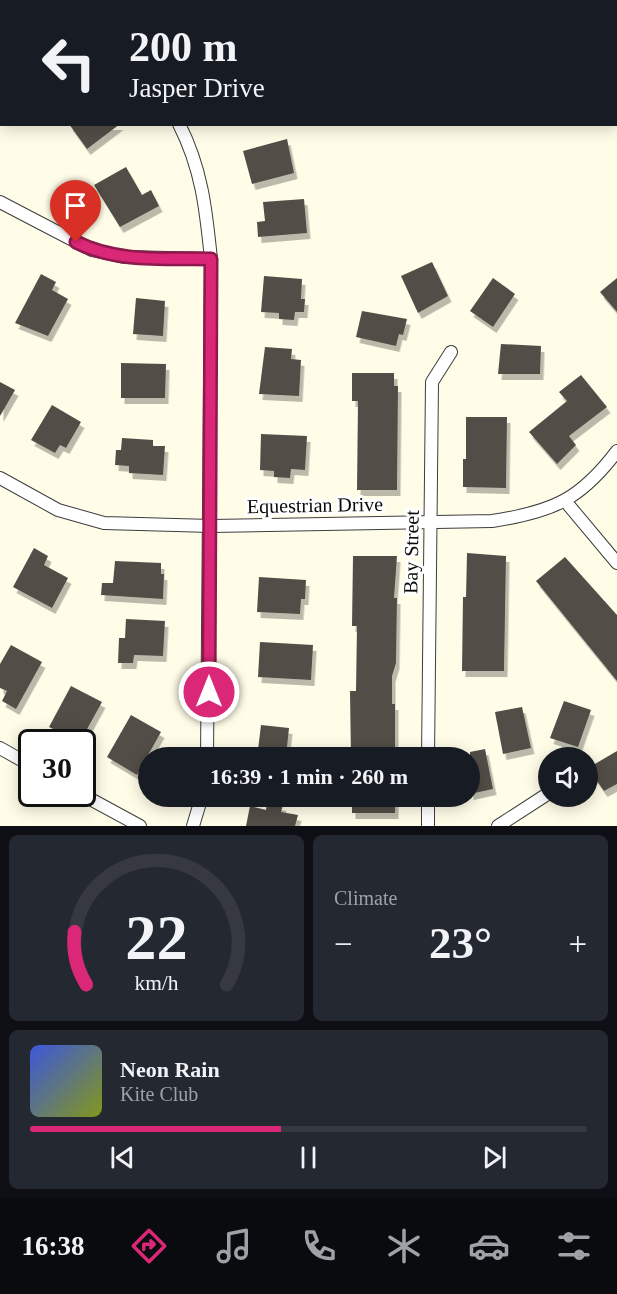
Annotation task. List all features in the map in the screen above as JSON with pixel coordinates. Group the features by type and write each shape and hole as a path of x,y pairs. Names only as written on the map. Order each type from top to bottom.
{"street":[{"path":"180,126 194,153 205,200 211,259 211,526 207,747"},
{"path":"0,202 92,250 124,257 211,259"},
{"name":"Bay Street","path":"428,747 432,382 451,352"},
{"name":"Equestrian Drive","path":"0,478 58,510 104,523 211,526 492,521 530,516 566,502 603,470 617,451"},
{"path":"566,502 617,563"},
{"path":"0,748 18,758"},
{"path":"498,826 538,800"},
{"path":"96,802 140,826"},
{"path":"193,826 199,807"},
{"path":"428,807 428,826"}],"building":[{"path":"70,126 117,126 87,149"},
{"path":"287,139 294,173 252,184 243,151"},
{"path":"126,167 142,195 151,190 159,206 120,227 94,185"},
{"path":"304,199 307,233 258,237 257,222 265,221 263,202"},
{"path":"432,262 448,296 418,313 401,276"},
{"path":"41,274 56,282 52,290 68,299 48,336 15,323"},
{"path":"264,276 302,279 301,299 305,299 304,312 295,312 294,320 279,319 279,313 261,312"},
{"path":"493,278 515,294 493,327 470,311"},
{"path":"617,278 617,312 600,292"},
{"path":"136,298 165,301 163,336 133,334"},
{"path":"362,311 407,319 403,335 399,334 396,346 356,337"},
{"path":"501,344 541,346 540,374 498,374"},
{"path":"265,347 292,349 291,359 301,360 299,396 259,394"},
{"path":"121,363 166,364 165,398 121,398"},
{"path":"352,373 394,373 394,386 398,386 397,490 357,490 358,401 352,401"},
{"path":"581,375 607,407 569,436 576,445 557,464 529,432 567,401 559,392"},
{"path":"0,382 15,390 0,416"},
{"path":"52,405 81,422 66,448 60,445 55,453 31,440"},
{"path":"466,417 507,417 506,488 463,487"},
{"path":"261,434 307,436 305,470 291,469 290,478 274,477 274,471 260,470"},
{"path":"122,438 153,440 153,446 165,446 163,475 129,473 129,466 115,465 116,450 121,450"},
{"path":"34,548 48,556 44,565 68,578 52,608 13,587"},
{"path":"467,553 506,556 504,671 462,671 463,597 466,597"},
{"path":"353,556 397,556 394,598 397,598 396,663 392,676 392,704 395,704 395,747 351,747 350,691 356,691 357,626 352,626"},
{"path":"565,557 617,615 617,681 536,581"},
{"path":"115,561 161,563 161,574 164,574 163,599 101,595 102,583 113,583"},
{"path":"259,577 306,580 305,599 301,599 300,614 257,612"},
{"path":"126,619 165,621 163,656 134,655 133,663 118,663 119,638 125,638"},
{"path":"260,642 313,645 311,680 258,677"},
{"path":"11,645 42,662 16,709 2,701 7,691 0,688 0,664"},
{"path":"71,686 102,702 87,729 49,727"},
{"path":"564,701 591,710 578,747 550,738"},
{"path":"522,707 531,748 503,754 495,712"},
{"path":"131,715 161,732 153,747 138,747 137,775 107,757"},
{"path":"261,725 289,728 287,747 258,747"},
{"path":"485,749 493,789 480,792 480,750"},
{"path":"617,751 617,784 604,791 598,782 598,762"},
{"path":"250,807 266,810 266,807 282,807 281,812 298,815 295,826 246,826"},
{"path":"352,807 395,807 395,813 352,813"}],"route":[{"path":"76,242 92,250 124,257 211,259 209,692"}]}
